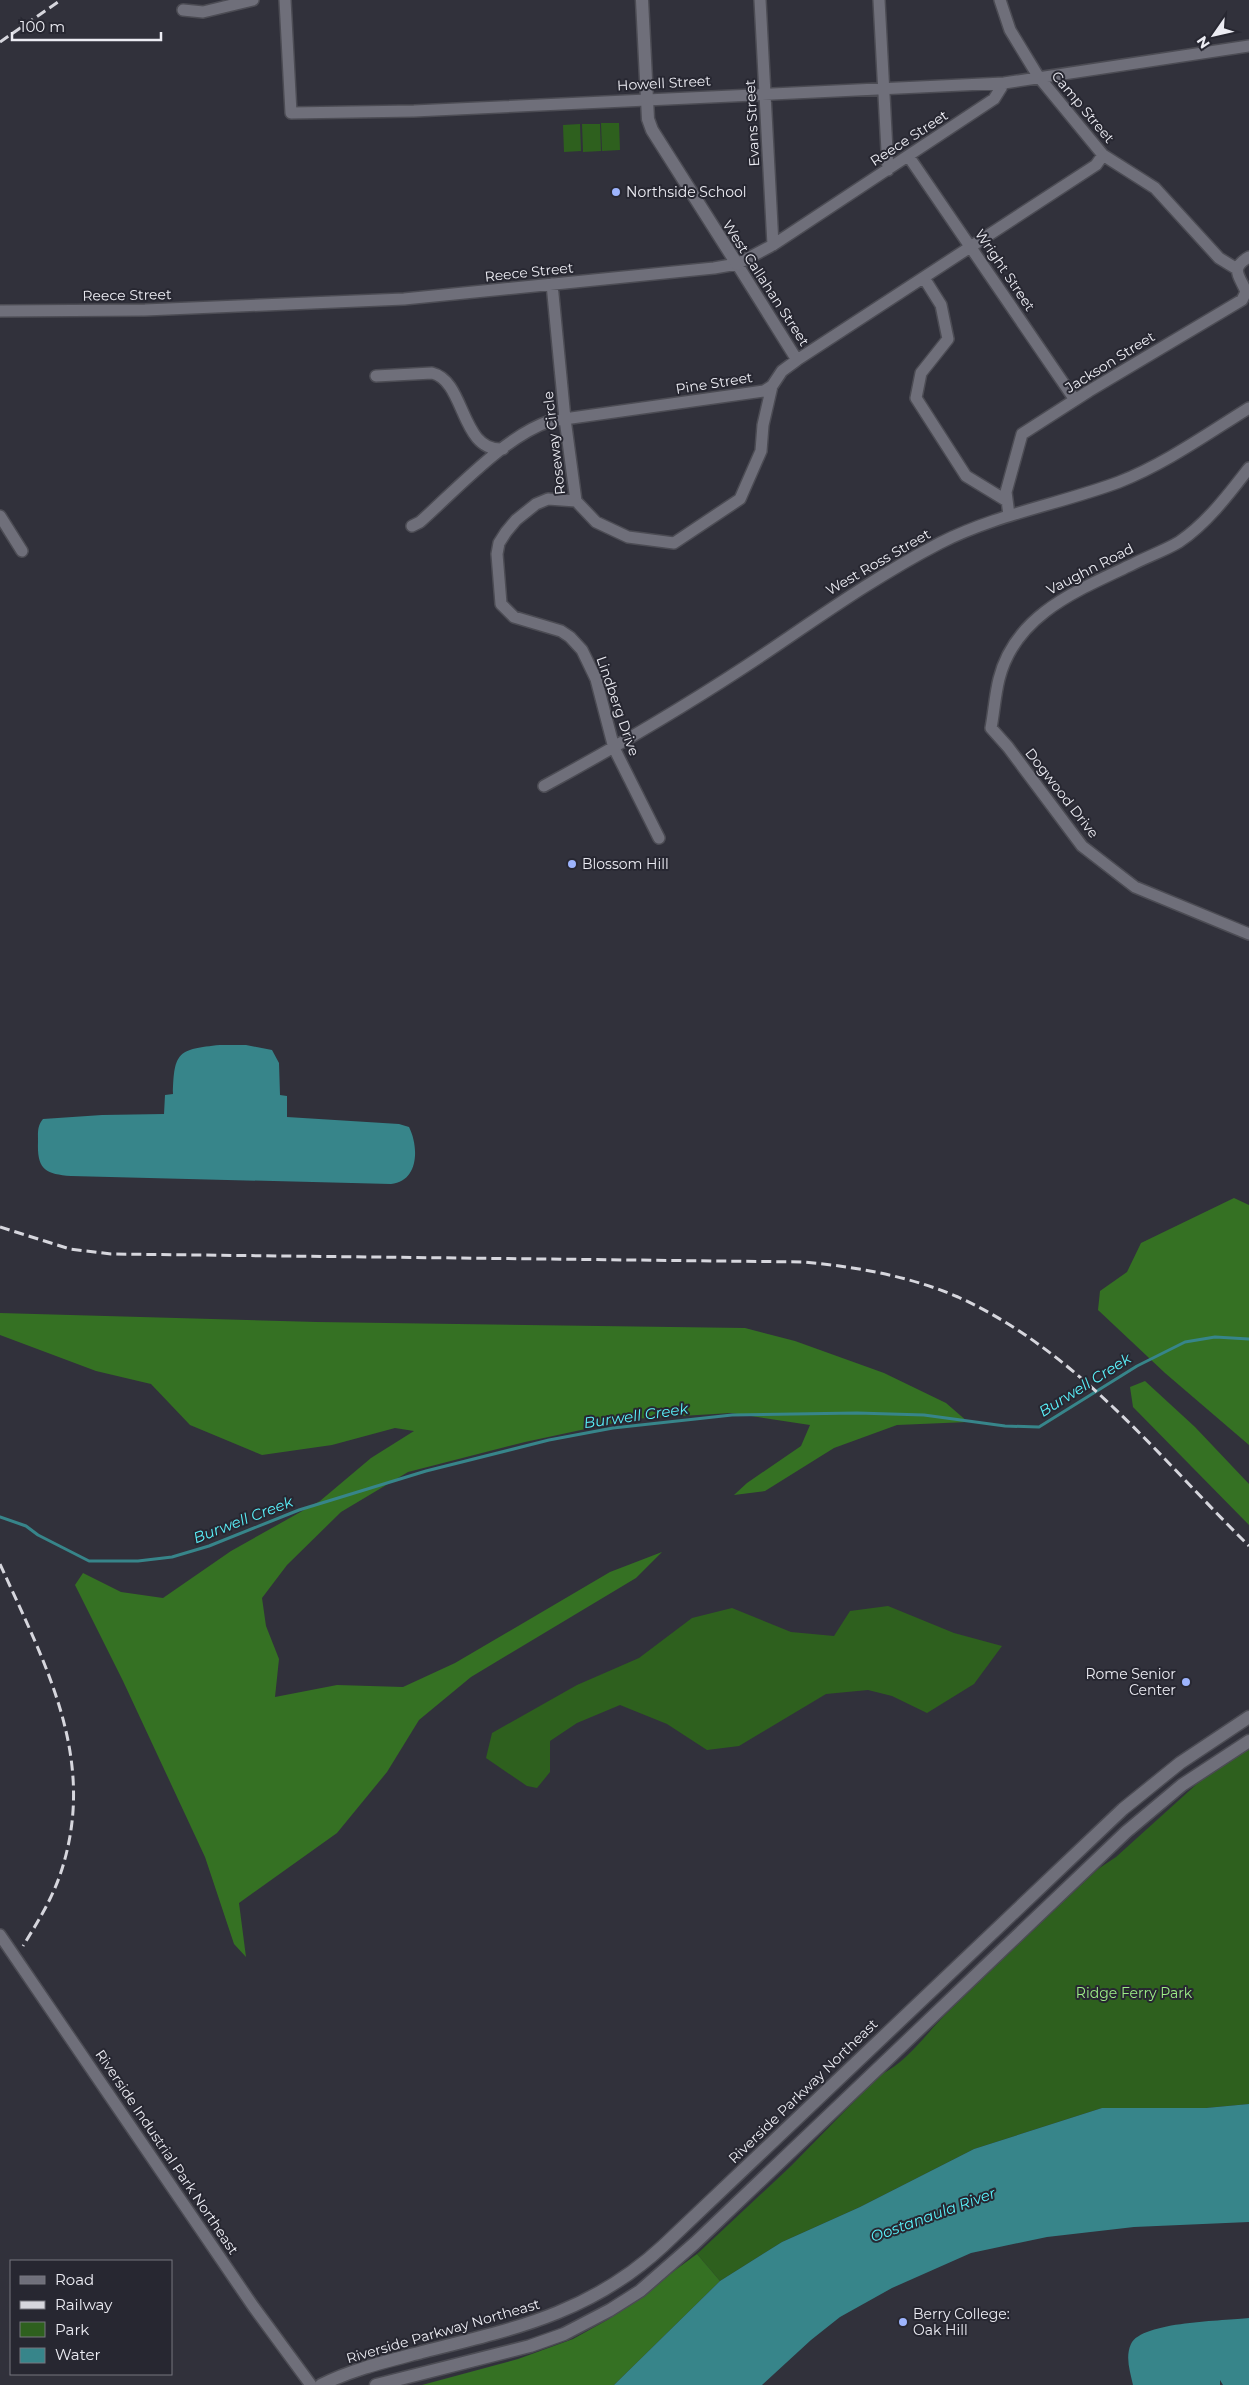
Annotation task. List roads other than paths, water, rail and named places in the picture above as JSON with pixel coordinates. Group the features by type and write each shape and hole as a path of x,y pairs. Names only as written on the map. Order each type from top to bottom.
{"main road":[{"name":"West Callahan Street","path":"642,0 648,119 656,140 737,264"},
{"name":"Riverside Parkway Northeast","path":"321,2385 369,2366 543,2320 592,2298 623,2279 663,2246 1123,1809 1180,1763 1249,1717"},
{"path":"376,2385 530,2346 582,2326 640,2290 695,2243 1126,1832 1182,1786 1249,1741"}],"street":[{"path":"183,10 203,12 253,0"},
{"name":"Howell Street","path":"285,0 291,113 414,110 1004,83 1038,76 1249,46"},
{"name":"Evans Street","path":"760,0 773,244"},
{"path":"879,0 888,170"},
{"name":"Camp Street","path":"1000,0 1010,30 1038,76 1103,155 1155,188 1220,258 1237,269"},
{"name":"Reece Street","path":"0,311 145,310 395,300 714,268 737,264 773,244 909,157 994,99 1004,83"},
{"name":"Pine Street","path":"412,526 420,522 503,449 535,426 566,419 754,393 772,386 782,371 797,360 1096,165 1103,155"},
{"name":"Wright Street","path":"909,157 1075,400"},
{"path":"1237,269 1241,262 1249,257"},
{"name":"West Callahan Street","path":"737,264 797,360"},
{"name":"Jackson Street","path":"1009,515 1006,492 1022,434 1242,300 1246,292 1238,279 1237,269"},
{"path":"924,278 941,305 948,339 921,373 916,398 966,476 1007,502"},
{"name":"Roseway Circle","path":"552,284 576,500 596,522 628,537 674,543 740,499 761,451 763,425 772,386"},
{"path":"376,376 417,373 441,375 448,380 463,418 476,435 489,447 503,449"},
{"name":"West Ross Street","path":"544,786 614,748 775,646 828,609 879,577 940,543 967,530 1009,515 1092,491 1137,474 1249,408"},
{"name":"Vaughn Road","path":"991,728 999,678 1018,636 1027,625 1045,610 1077,591 1179,542 1214,510 1249,468"},
{"name":"Lindberg Drive","path":"576,500 548,499 536,504 516,520 506,532 498,543 499,596 501,604 514,617 562,631 582,650 596,679 614,748 658,838"},
{"path":"0,516 22,551"},
{"name":"Dogwood Drive","path":"991,728 1082,846 1135,887 1249,934"},
{"name":"Riverside Industrial Park Northeast","path":"0,1935 253,2306 311,2385"}],"water":[{"path":"220,1045 246,1045 272,1050 279,1063 280,1095 287,1096 287,1117 399,1124 409,1127 415,1153 412,1170 400,1182 391,1184 71,1176 55,1174 44,1168 41,1164 38,1151 38,1133 43,1119 102,1115 164,1114 165,1095 173,1094 175,1069 181,1055 195,1048"},
{"name":"Oostanaula River","path":"1249,2104 1249,2222 1134,2227 1047,2237 971,2253 892,2288 840,2317 811,2340 762,2385 614,2385 720,2281 782,2242 860,2207 974,2149 1102,2108 1206,2108"},
{"path":"1249,2318 1249,2385 1223,2385 1220,2380 1220,2385 1133,2385 1128,2354 1131,2344 1138,2336 1167,2326"}],"waterway":[{"name":"Burwell Creek","path":"0,1517 26,1526 38,1535 89,1561 138,1561 172,1557 209,1546 299,1510 426,1471 549,1440 613,1428 732,1415 857,1413 924,1415 1005,1426 1039,1427 1137,1366 1185,1342 1215,1337 1249,1339"}],"railway":[{"path":"0,42 61,0"},
{"path":"0,1227 70,1249 111,1254 804,1262 863,1270 902,1278 958,1297 1001,1320 1041,1346 1114,1408 1249,1546"},
{"path":"0,1564 34,1640 62,1715 70,1753 74,1793 71,1833 60,1875 48,1903 23,1946"}],"place":[{"name":"Northside School","path":"616,192"},
{"name":"Blossom Hill","path":"572,864"},
{"name":"Rome Senior Center","path":"1186,1682"},
{"name":"Berry College: Oak Hill","path":"903,2322"}],"park label":[{"name":"Ridge Ferry Park","path":"1134,1993"}]}
